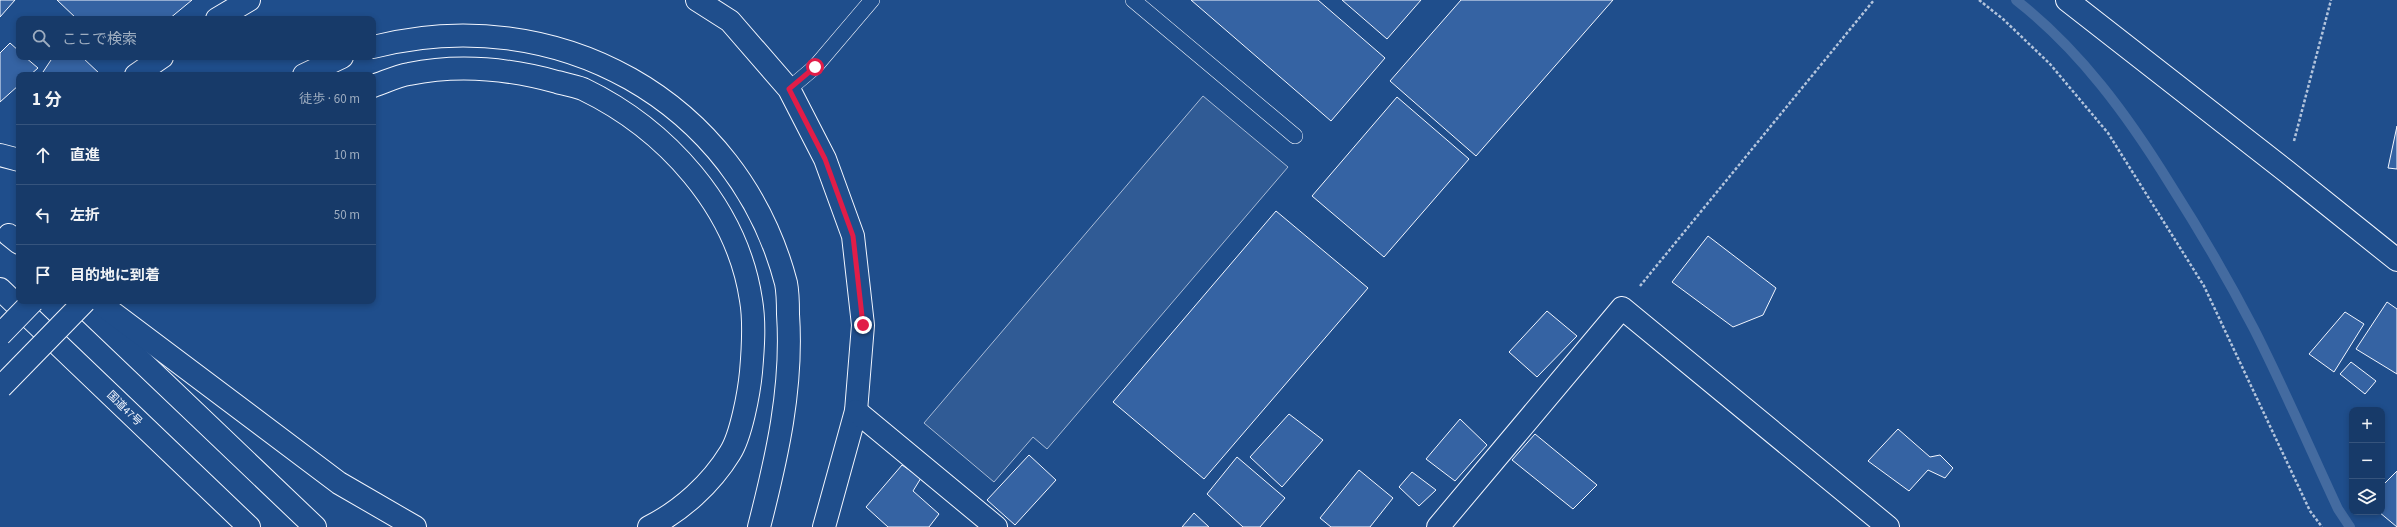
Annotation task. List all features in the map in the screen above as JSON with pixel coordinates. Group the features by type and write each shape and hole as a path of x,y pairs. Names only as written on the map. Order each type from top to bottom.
{"main road":[{"path":"222,16 249,0"},
{"path":"697,0 730,21 789,89 825,159 853,236 863,325 856,411 824,527"},
{"path":"2067,0 2286,171 2397,260"},
{"path":"376,46 393,41 438,33 493,33 549,42 604,60 651,86 698,125 734,170 767,230 786,284 790,358 779,445 759,527"},
{"path":"140,72 158,60"},
{"path":"310,72 336,60"},
{"path":"376,85 409,74 468,69 521,72 582,89 638,121 684,164 715,203 737,250 751,300 753,350 749,398 731,452 700,491 664,519 649,527"},
{"path":"0,155 16,159"},
{"name":"国道47号","path":"0,289 248,527"},
{"path":"0,335 30,304"},
{"path":"81,304 315,527"},
{"path":"1,388 82,304"},
{"path":"101,304 340,483 415,527"},
{"path":"1438,527 1622,308 1888,527"},
{"path":"856,411 996,527"}],"lane":[{"path":"789,89 815,67 872,0"},
{"path":"1133,0 1295,136"}],"path":[{"path":"1622,308 1874,0"},
{"path":"1979,0 2003,19 2050,64 2108,133 2204,286 2310,511 2322,527"},
{"path":"2286,171 2331,0"}],"shaded area":[{"path":"1203,96 1288,167 1047,449 1033,437 994,482 924,423"}],"building":[{"path":"0,0 15,0 0,17"},
{"path":"57,0 192,0 173,16 74,16"},
{"path":"1191,0 1318,0 1385,58 1331,121"},
{"path":"1342,0 1421,0 1387,39"},
{"path":"1461,0 1613,0 1476,156 1390,81"},
{"path":"10,43 16,48 16,60 29,60 38,68 33,72 16,72 16,88 0,102 0,53"},
{"path":"51,60 85,60 98,72 43,72"},
{"path":"1397,97 1469,159 1384,257 1312,196"},
{"path":"2397,126 2397,169 2388,168"},
{"path":"1276,211 1368,288 1204,479 1113,402"},
{"path":"1708,236 1776,288 1763,315 1733,327 1672,282"},
{"path":"2387,302 2397,309 2397,374 2356,349"},
{"path":"1547,311 1577,336 1537,377 1509,352"},
{"path":"2345,312 2364,324 2334,372 2309,354"},
{"path":"2351,362 2376,381 2365,394 2340,374"},
{"path":"1289,414 1323,440 1282,487 1250,457"},
{"path":"1460,419 1487,445 1455,481 1426,459"},
{"path":"1898,429 1930,457 1940,455 1953,468 1945,478 1928,470 1909,491 1868,461"},
{"path":"1535,434 1597,485 1573,509 1512,460"},
{"path":"1029,455 1056,480 1015,525 987,500"},
{"path":"1237,457 1285,498 1260,527 1243,527 1207,494"},
{"path":"902,465 921,478 913,491 939,514 929,527 888,527 866,507"},
{"path":"1359,470 1393,498 1370,527 1331,527 1320,518"},
{"path":"2397,471 2397,527 2383,515 2385,515 2385,483"},
{"path":"1412,472 1436,490 1419,506 1399,487"},
{"path":"1194,513 1209,527 1182,527"}],"waterway":[{"path":"2016,0 2039,19 2082,62 2120,109 2154,159 2203,237 2244,310 2276,374 2338,509 2350,527"}],"route":[{"path":"815,67 789,89 825,159 853,236 863,325"}]}
